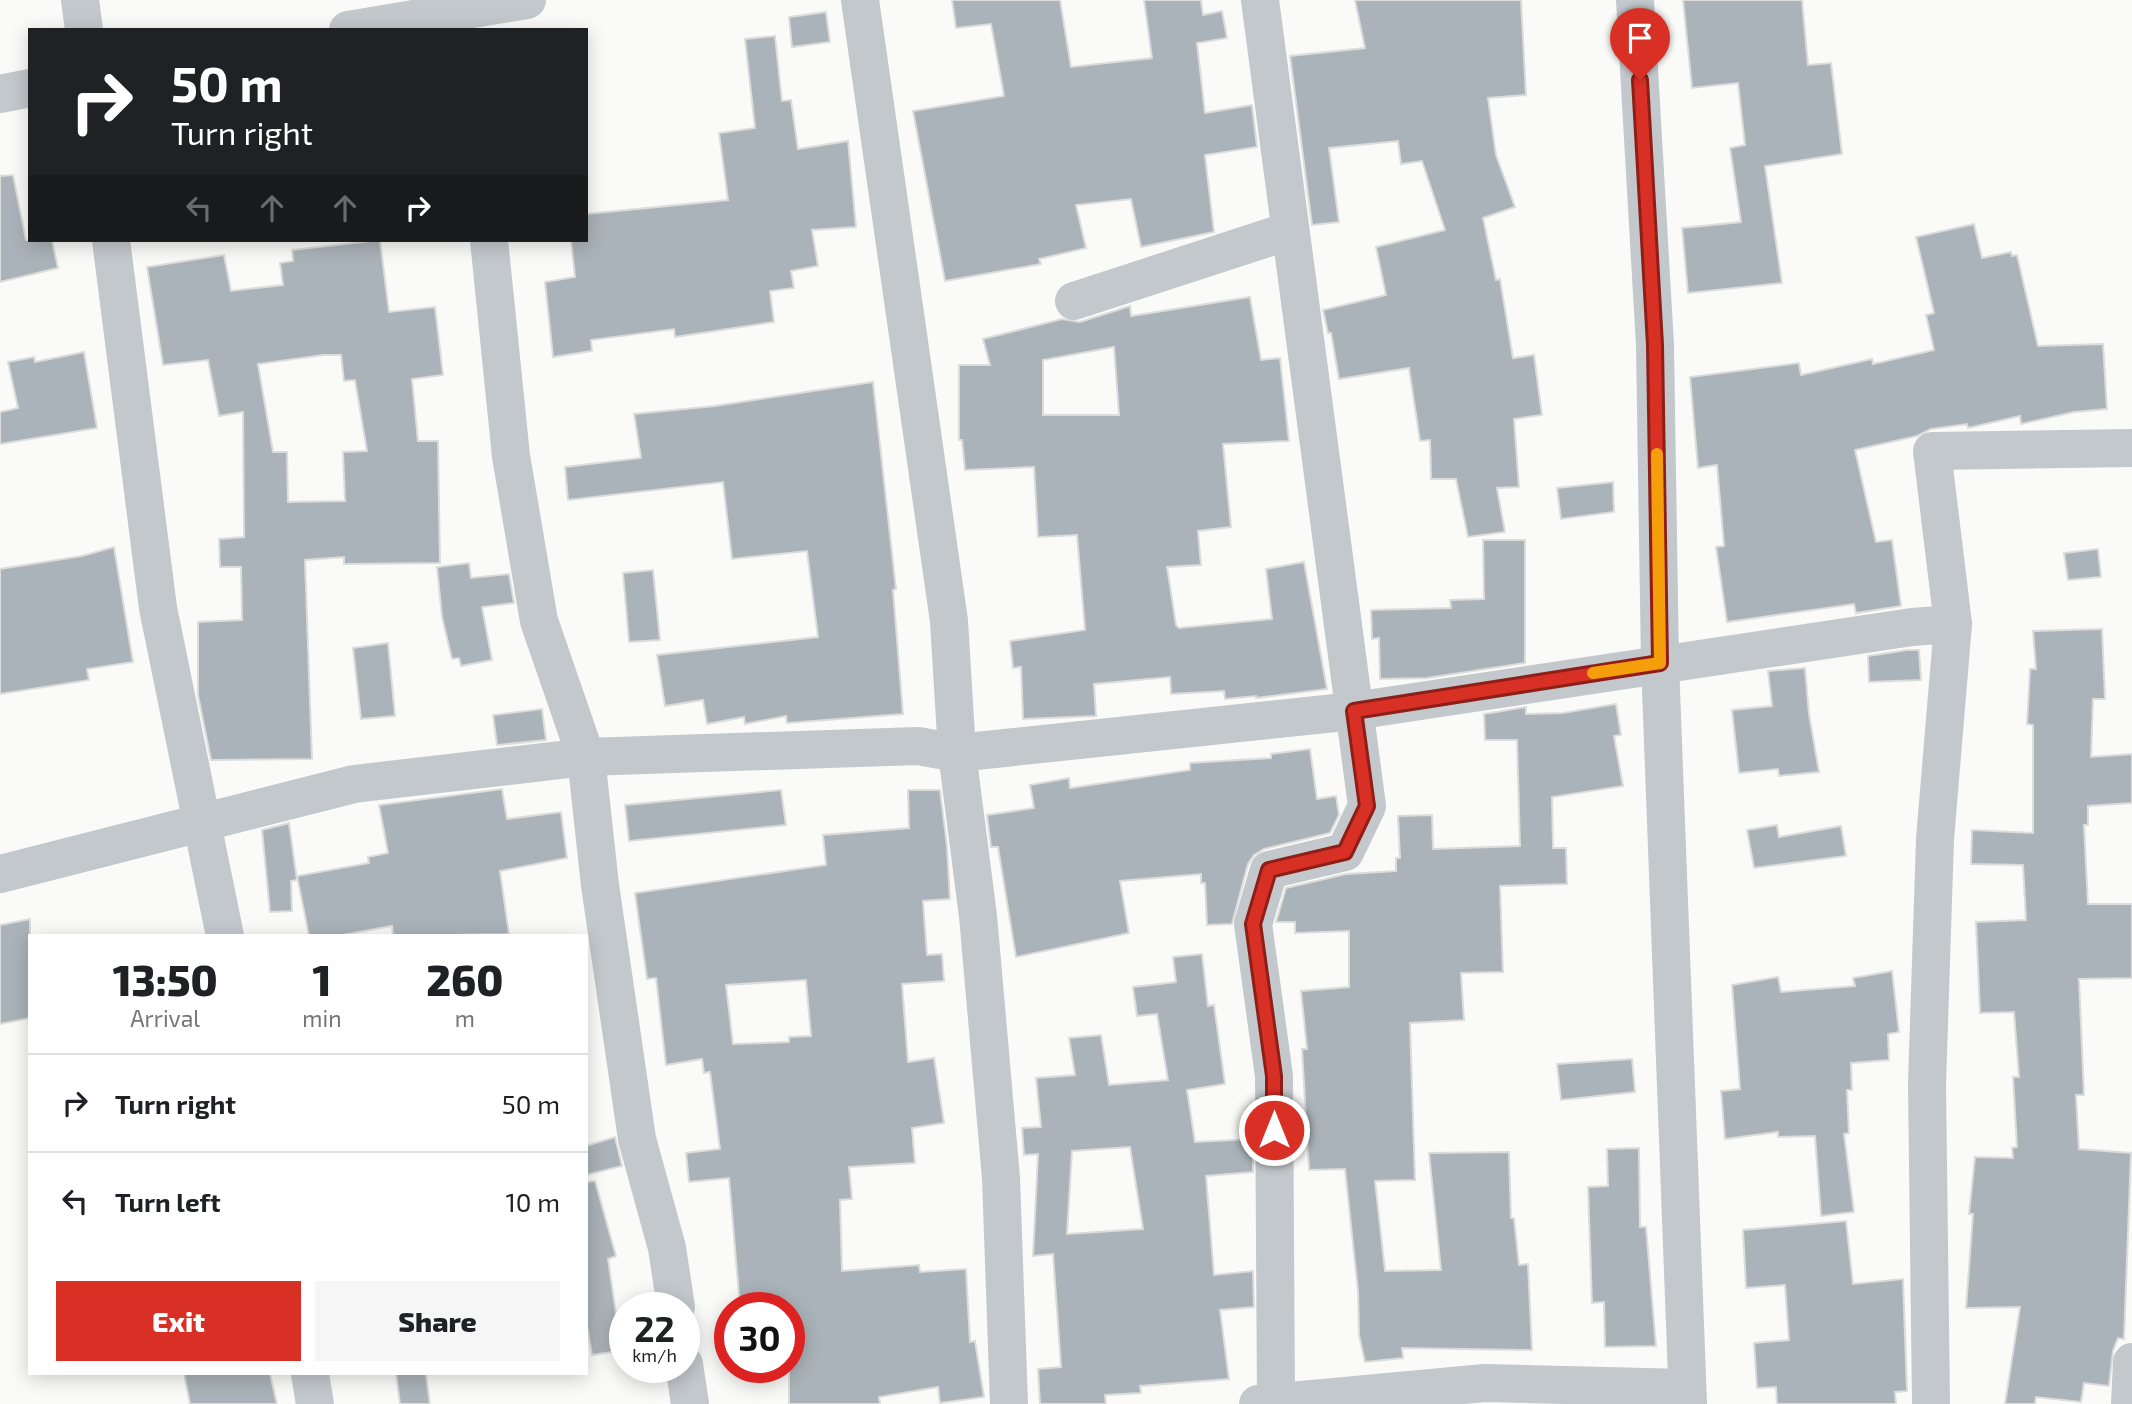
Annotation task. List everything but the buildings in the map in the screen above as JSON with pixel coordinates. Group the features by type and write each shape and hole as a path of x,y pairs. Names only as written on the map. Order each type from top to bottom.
{"street":[{"path":"80,0 84,28"},
{"path":"362,28 466,13 527,0"},
{"path":"860,0 949,621 957,754 978,916 1001,1178 1009,1404"},
{"path":"1260,0 1367,806 1345,852 1269,870 1253,924 1274,1076 1267,1403 1485,1383 1687,1396 1660,663 1655,345 1635,0"},
{"path":"0,93 28,88"},
{"path":"1073,300 1289,231"},
{"path":"111,242 158,608 225,934"},
{"path":"489,242 511,456 539,621 586,757 600,885 637,1139 667,1248 674,1292"},
{"path":"1931,1404 1927,1083 1935,839 1953,624 1932,451 2132,448"},
{"path":"0,874 354,784 586,757 918,746 957,754 1354,711 1660,663 1912,627 1953,624"},
{"path":"2130,1404 2132,1362"},
{"path":"310,1375 315,1404"},
{"path":"687,1383 690,1404"}],"slow traffic":[{"path":"1593,673 1660,663 1657,454"}],"route":[{"path":"1274,1130 1274,1076 1253,924 1259,895 1269,870 1345,852 1367,806 1354,711 1660,663 1655,345 1640,80"}]}
